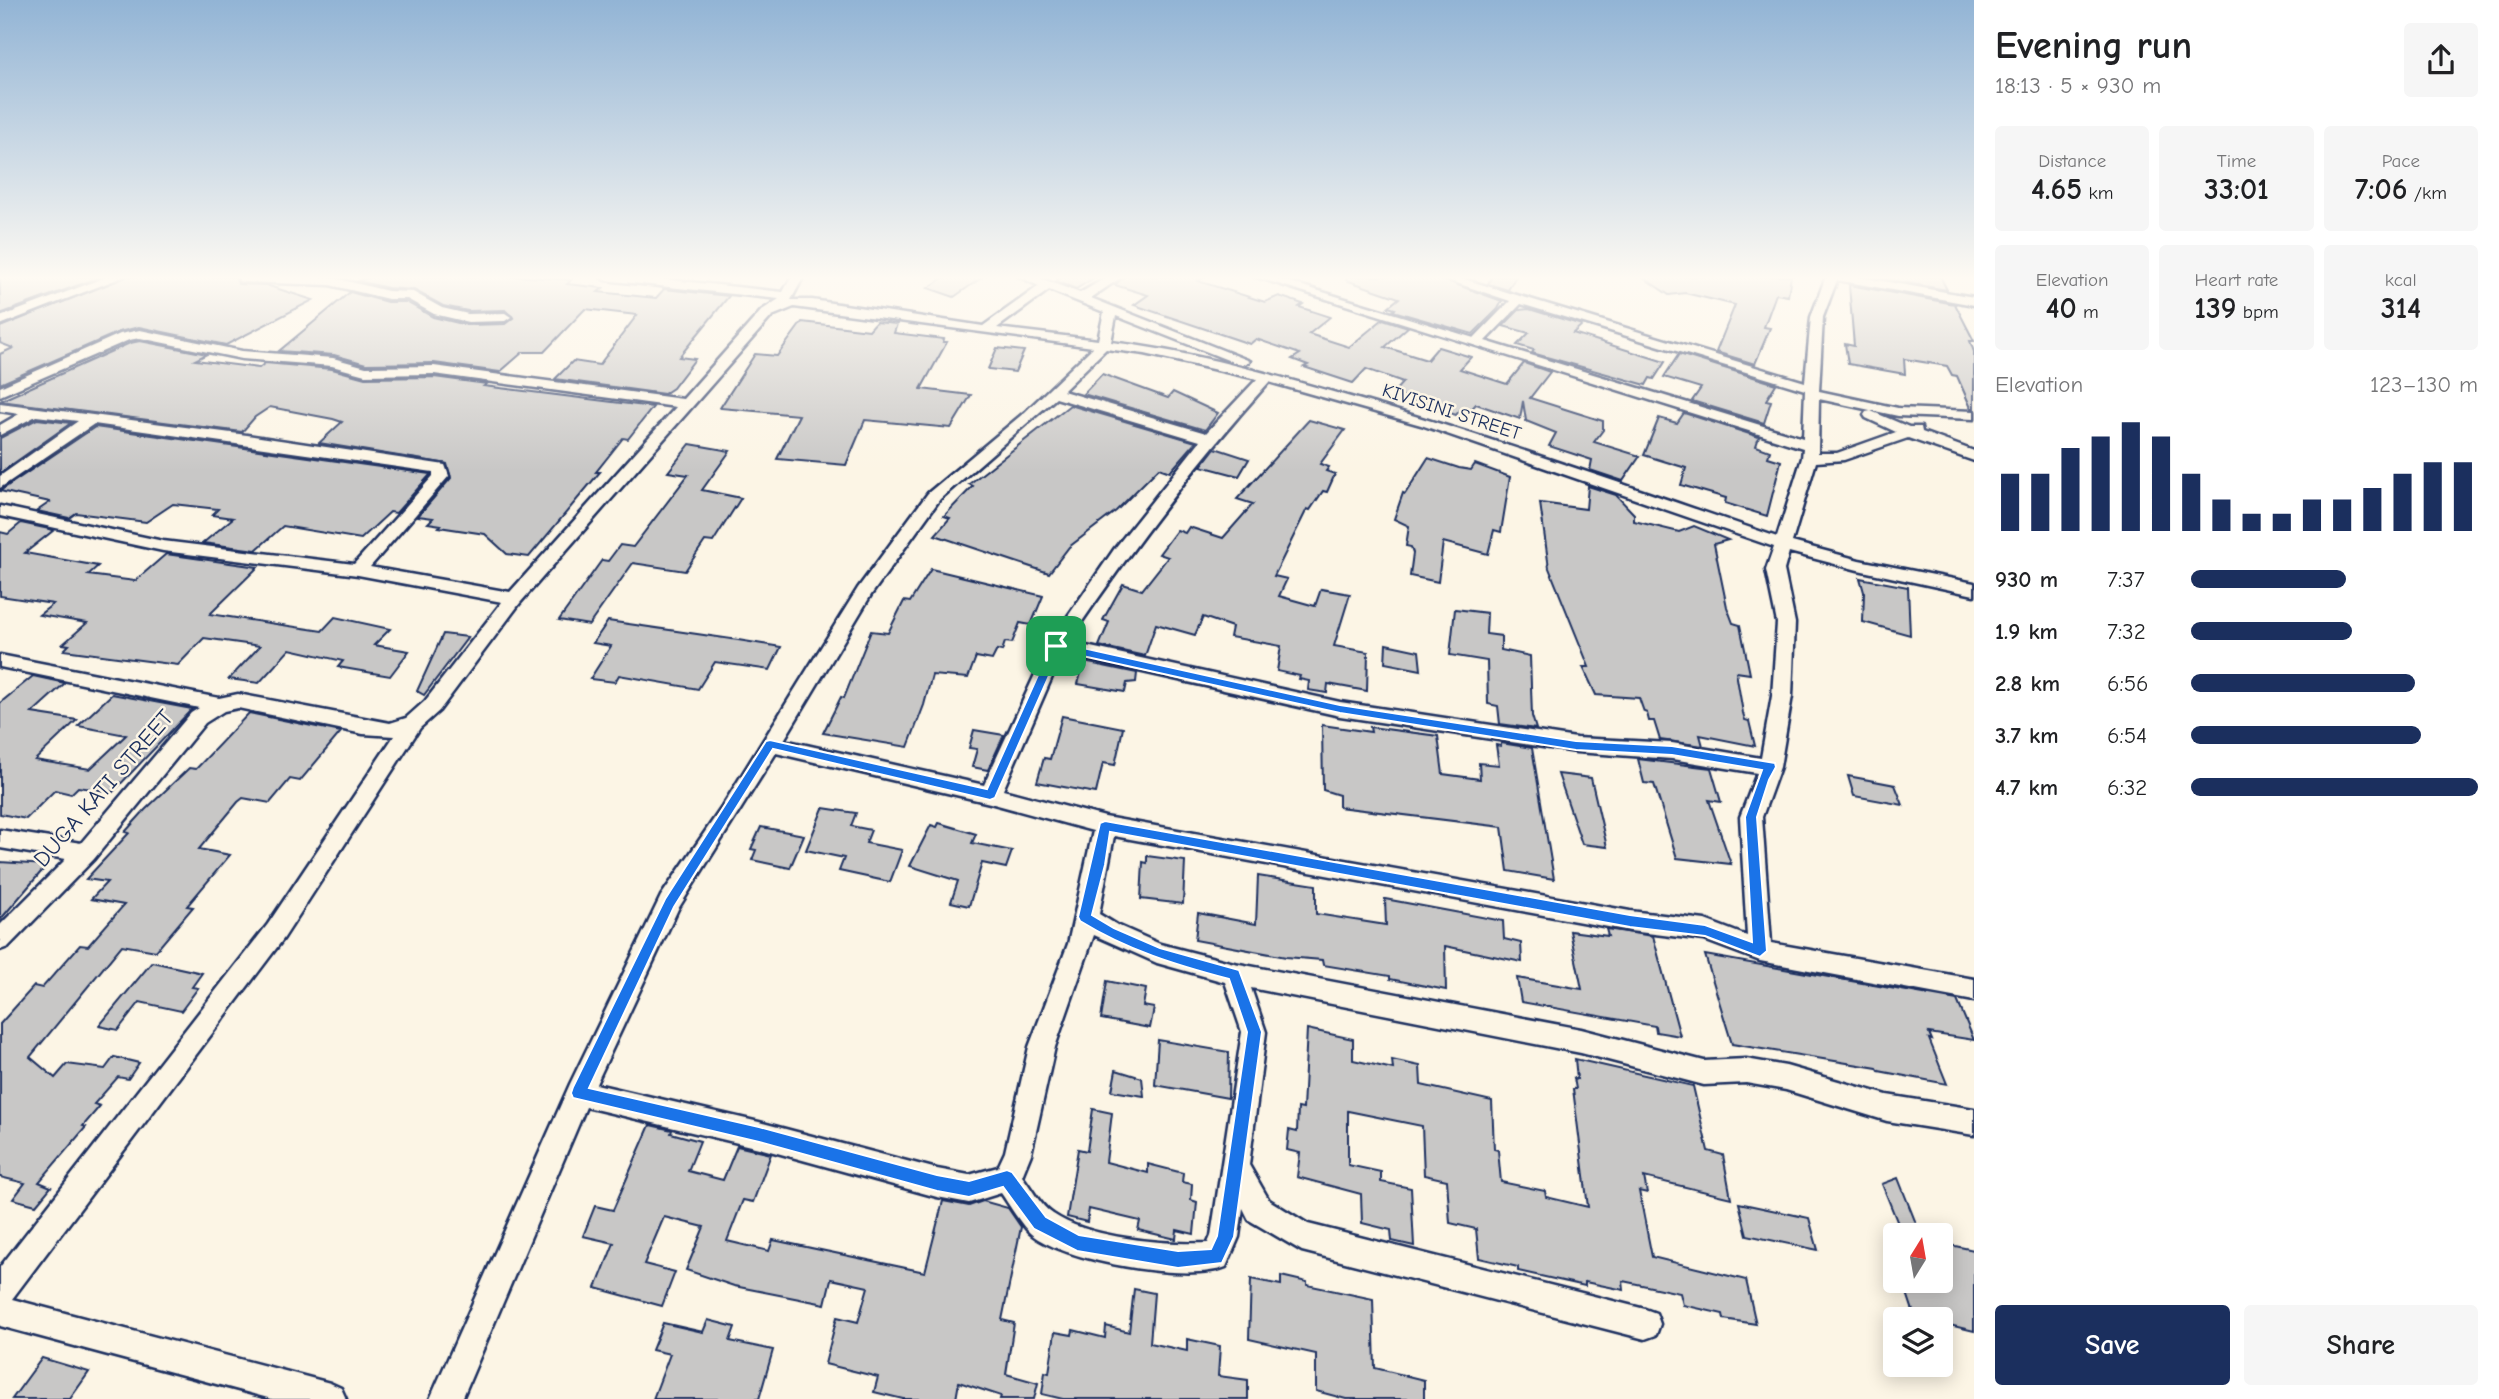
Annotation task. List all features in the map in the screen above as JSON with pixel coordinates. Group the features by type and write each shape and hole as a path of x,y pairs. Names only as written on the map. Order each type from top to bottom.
{"street":[{"path":"0,393 115,341"},
{"path":"175,341 242,355 333,362 365,371 434,370 686,404"},
{"path":"0,1291 276,931 412,723 432,706 514,599 742,341"},
{"name":"KIVISINI STREET","path":"1081,341 1145,350 1266,377 1356,401 1510,450 1781,544 1912,578 1974,589"},
{"path":"1190,341 1356,401"},
{"path":"1470,341 1811,452 1839,457 1909,433 1936,416"},
{"path":"1654,341 1843,401 1898,412 1936,416 1974,415"},
{"path":"1760,951 1751,817 1770,767 1782,696 1786,623 1775,570 1811,452 1815,341"},
{"path":"446,1399 579,1093 669,903 864,592 934,496 1104,344"},
{"path":"990,795 1056,646 1121,552 1209,439 1266,377"},
{"path":"1053,392 1209,439"},
{"path":"1843,401 1909,433 1974,456"},
{"path":"0,407 247,439 440,468 441,476 430,491 358,570"},
{"path":"0,431 32,412"},
{"path":"0,484 90,420"},
{"path":"0,511 163,546 358,570 514,599"},
{"path":"1056,646 1340,709 1576,745 1672,751 1770,767"},
{"path":"0,661 219,705 238,701 390,730 412,723"},
{"name":"DUGA KATI STREET","path":"0,940 86,853 198,719 219,705"},
{"path":"770,744 990,795 1105,826 1630,921 1705,930 1760,951 1974,990"},
{"path":"579,1093 759,1135 937,1183 969,1189 1007,1178 1018,1154 1042,1047 1080,944 1099,865 1105,826"},
{"path":"0,839 86,853"},
{"path":"1085,917 1109,932 1157,953 1234,974 1581,1041 1704,1073 1746,1071 1786,1078 1887,1108 1974,1122"},
{"path":"1007,1178 1040,1223 1077,1243 1178,1259 1216,1257 1225,1237 1254,1032 1234,974"},
{"path":"1234,1165 1259,1210 1301,1237 1645,1324"},
{"path":"0,1311 330,1399"}],"building":[{"path":"98,341 0,384 0,354 13,348 0,343"},
{"path":"141,341 207,354 195,360 259,368 265,363 332,369 365,378 434,377 487,384 484,386 653,407 628,439 623,438 596,472 600,472 529,557 507,554 485,534 439,527 441,525 428,523 433,518 418,516 451,478 447,464 319,443 342,422 333,419 270,407 255,417 242,432 0,401 130,343"},
{"path":"208,341 233,341 226,345"},
{"path":"291,341 554,341 544,352 523,352 500,372 434,363 366,364 334,355 279,351"},
{"path":"617,341 692,341 679,357 695,359 673,388 664,394 555,379 573,361 599,365"},
{"path":"788,341 947,342 921,389 971,395 951,428 865,420 846,465 777,459 799,415 720,408 755,354 777,356"},
{"path":"1263,341 1331,341 1349,347 1356,341 1392,341 1385,347 1427,360 1438,347 1471,357 1460,369 1507,384 1524,363 1550,372 1530,398 1603,421 1603,430 1594,442 1640,456 1623,481 1590,470 1592,460 1549,446 1556,433 1526,421 1523,401 1520,419 1476,404 1467,414 1459,411 1456,415 1393,393 1403,382 1366,369 1353,383 1304,367 1308,365 1292,359 1300,354"},
{"path":"1521,341 1599,341 1665,362 1654,379 1650,378 1646,385 1532,353 1534,350 1517,345"},
{"path":"1720,341 1764,341 1755,364 1716,352"},
{"path":"1854,341 1970,341 1974,352 1974,408 1971,408 1957,376 1952,375 1947,366 1904,359 1905,374 1848,364 1845,344 1854,346"},
{"path":"997,348 1024,351 1015,372 988,369"},
{"path":"1679,354 1776,384 1766,400 1771,401 1764,423 1692,401 1701,388 1664,377"},
{"path":"1102,374 1168,398 1173,392 1218,413 1205,430 1083,394"},
{"path":"1070,405 1196,442 1170,472 1159,468 1116,511 1069,547 1049,573 935,535 950,518 944,516 973,486 969,484"},
{"path":"1684,413 1759,437 1756,446 1770,451 1768,457 1781,461 1767,516 1725,503 1726,498 1681,485 1686,468 1644,455 1659,418 1677,423"},
{"path":"37,419 71,423 0,473 0,438"},
{"path":"1309,420 1345,430 1320,464 1329,467 1326,471 1335,474 1327,492 1323,491 1310,510 1307,509 1274,576 1287,579 1279,596 1315,606 1321,589 1350,594 1334,646 1368,652 1367,691 1328,684 1327,693 1308,690 1309,681 1277,671 1281,646 1230,637 1232,627 1203,617 1195,635 1156,624 1145,656 1099,646 1109,622 1103,620 1123,584 1142,590 1168,557 1159,554 1177,530 1185,533 1189,527 1223,538 1253,504 1237,499"},
{"path":"95,427 430,475 396,513 390,512 361,539 283,526 256,550 203,543 233,518 212,515 218,509 173,504 146,522 76,513 69,518 37,511 50,502 0,491"},
{"path":"690,444 730,451 702,490 741,498 713,542 705,541 685,571 633,563 589,625 559,620 602,560 608,561 620,545 633,547 688,475 668,472"},
{"path":"1215,448 1249,459 1239,476 1201,466"},
{"path":"1428,458 1471,470 1475,464 1510,477 1501,532 1494,530 1488,554 1443,542 1438,582 1410,576 1413,553 1411,547 1406,546 1409,526 1394,519 1403,493 1405,494"},
{"path":"1588,486 1616,495 1634,514 1634,521 1679,532 1694,526 1728,540 1714,544 1727,607 1733,623 1740,625 1750,674 1736,672 1743,713 1745,720 1749,721 1755,746 1700,735 1703,746 1660,740 1654,721 1649,721 1639,698 1596,695 1583,667 1589,667 1549,568 1540,503 1586,509"},
{"path":"21,523 54,530 25,553 98,566 88,575 135,581 166,554 258,567 210,614 322,631 335,617 390,629 374,645 409,651 390,676 338,667 343,661 290,649 259,683 229,679 260,646 204,638 178,665 64,650 69,645 63,644 87,623 39,615 53,604 0,596 0,532 8,534"},
{"path":"931,569 1043,596 1031,625 1020,623 1012,643 1005,642 1002,651 997,650 992,660 976,657 968,678 932,675 908,747 823,733 841,697 844,698 871,631 888,633 904,601 910,602"},
{"path":"1860,578 1908,587 1910,635 1863,622 1864,592"},
{"path":"1455,609 1487,613 1486,634 1501,636 1501,650 1530,656 1532,716 1536,729 1500,724 1498,706 1488,704 1487,661 1450,655"},
{"path":"608,621 781,647 770,670 715,662 698,689 619,675 615,682 590,679 611,646 593,643"},
{"path":"443,634 468,637 424,695 417,691"},
{"path":"1386,644 1419,651 1421,670 1385,663"},
{"path":"1084,662 1137,673 1136,682 1127,683 1125,692 1078,684"},
{"path":"33,676 65,683 32,713 77,720 35,760 90,769 126,735 78,726 112,694 192,709 113,792 78,787 71,794 55,790 26,819 0,814 0,703"},
{"path":"249,713 341,732 300,781 290,779 270,803 243,798 238,802 199,849 230,855 187,906 193,907 156,951 122,945 30,1057 55,1078 67,1064 105,1069 114,1057 139,1063 128,1079 118,1077 94,1104 100,1106 83,1126 86,1127 39,1182 51,1187 36,1205 13,1199 25,1183 0,1177 0,1024 34,986 42,988 80,945 88,946 124,905 91,899 107,882 86,879 129,833 125,832 145,810 189,768 196,769"},
{"path":"1062,716 1123,728 1115,765 1103,763 1096,793 1037,782 1044,758 1050,759"},
{"path":"1322,725 1371,732 1370,727 1438,736 1443,774 1480,779 1479,763 1499,765 1496,745 1501,746 1501,743 1532,748 1554,879 1508,871 1502,827 1339,807 1339,795 1323,790"},
{"path":"974,730 1004,735 988,770 972,767 977,749 969,748"},
{"path":"1638,759 1711,768 1721,802 1709,800 1731,864 1677,858 1654,784 1644,783"},
{"path":"1558,774 1591,778 1607,847 1582,844"},
{"path":"1848,776 1895,785 1903,805 1854,796"},
{"path":"823,808 856,813 851,826 871,830 866,843 902,850 890,882 839,871 844,858 806,850"},
{"path":"939,823 976,834 972,843 1012,851 1006,868 982,863 969,906 951,902 958,881 910,866 931,825 937,827"},
{"path":"761,827 804,835 790,868 752,860 756,850 751,849"},
{"path":"1147,856 1185,861 1183,904 1141,899 1143,862 1147,863"},
{"path":"0,862 47,865 0,920"},
{"path":"1258,876 1316,885 1316,914 1386,925 1385,899 1503,921 1504,939 1521,943 1522,962 1445,946 1446,990 1390,979 1390,976 1323,965 1322,960 1286,957 1195,940 1198,913 1256,924"},
{"path":"1606,929 1653,936 1680,1036 1656,1032 1655,1026 1521,1002 1517,978 1582,989 1570,931 1608,936"},
{"path":"1705,955 1957,1000 1974,1040 1929,1033 1947,1084 1879,1071 1877,1068 1732,1044"},
{"path":"152,962 202,973 192,987 198,988 181,1011 140,1002 118,1030 99,1026"},
{"path":"1107,981 1146,989 1143,1006 1154,1008 1150,1028 1101,1019"},
{"path":"1307,1029 1353,1039 1353,1060 1393,1069 1392,1060 1420,1066 1421,1085 1492,1101 1494,1149 1498,1150 1501,1182 1545,1191 1546,1197 1588,1207 1573,1089 1576,1089 1574,1078 1577,1079 1575,1059 1693,1086 1708,1151 1723,1155 1731,1198 1644,1177 1647,1193 1639,1191 1652,1257 1746,1280 1756,1324 1724,1319 1723,1314 1683,1305 1680,1293 1623,1281 1624,1290 1585,1282 1585,1286 1518,1271 1518,1267 1479,1258 1476,1229 1450,1223 1447,1180 1424,1175 1422,1126 1348,1111 1348,1165 1381,1172 1381,1182 1411,1188 1414,1246 1392,1241 1391,1230 1362,1223 1361,1194 1297,1177 1300,1153 1287,1150 1289,1130 1297,1132 1298,1108 1303,1109"},
{"path":"1158,1040 1229,1052 1228,1098 1155,1085"},
{"path":"1116,1070 1142,1078 1144,1096 1112,1091"},
{"path":"1093,1109 1112,1113 1106,1162 1148,1173 1148,1164 1183,1173 1182,1182 1192,1184 1191,1200 1197,1202 1194,1234 1177,1230 1176,1239 1138,1230 1140,1221 1089,1209 1087,1222 1067,1217 1078,1149 1087,1151"},
{"path":"650,1125 700,1141 688,1171 723,1180 737,1146 771,1154 753,1202 743,1200 727,1241 769,1251 773,1240 925,1272 943,1201 969,1206 983,1201 1008,1208 1021,1227 1002,1320 1014,1323 1006,1374 1038,1383 1034,1399 1000,1399 1001,1396 959,1382 956,1399 903,1399 874,1392 878,1377 825,1364 837,1317 858,1322 868,1287 831,1279 825,1304 734,1286 686,1270 704,1227 664,1217 644,1264 675,1272 662,1306 596,1288 614,1243 583,1236 595,1206 613,1210"},
{"path":"1898,1178 1916,1223 1898,1223 1882,1184"},
{"path":"1739,1203 1809,1218 1818,1250 1747,1235"},
{"path":"1953,1246 1974,1250 1974,1331 1953,1326 1953,1307 1912,1307 1907,1293 1953,1293"},
{"path":"1281,1276 1307,1282 1307,1285 1373,1299 1375,1368 1424,1380 1424,1399 1346,1399 1316,1391 1316,1354 1249,1339 1251,1279 1281,1285"},
{"path":"1134,1289 1154,1293 1150,1343 1187,1351 1187,1339 1220,1346 1218,1376 1248,1380 1248,1399 1063,1399 1042,1394 1045,1372 1049,1373 1055,1332 1072,1335 1073,1330 1105,1338 1106,1326 1129,1332"},
{"path":"708,1320 735,1327 730,1341 773,1350 759,1399 653,1399 670,1354 652,1350 663,1323 703,1332"},
{"path":"42,1358 89,1372 70,1399 12,1399"}],"route":[{"path":"1056,646 1340,709 1576,745 1672,751 1770,767 1751,817 1760,951 1705,930 1630,921 1105,826 1099,865 1085,917 1109,932 1157,953 1234,974 1254,1032 1225,1237 1216,1257 1178,1259 1077,1243 1040,1223 1007,1178 969,1189 937,1183 759,1135 579,1093 669,903 727,816 770,744 990,795 1056,646"}]}
